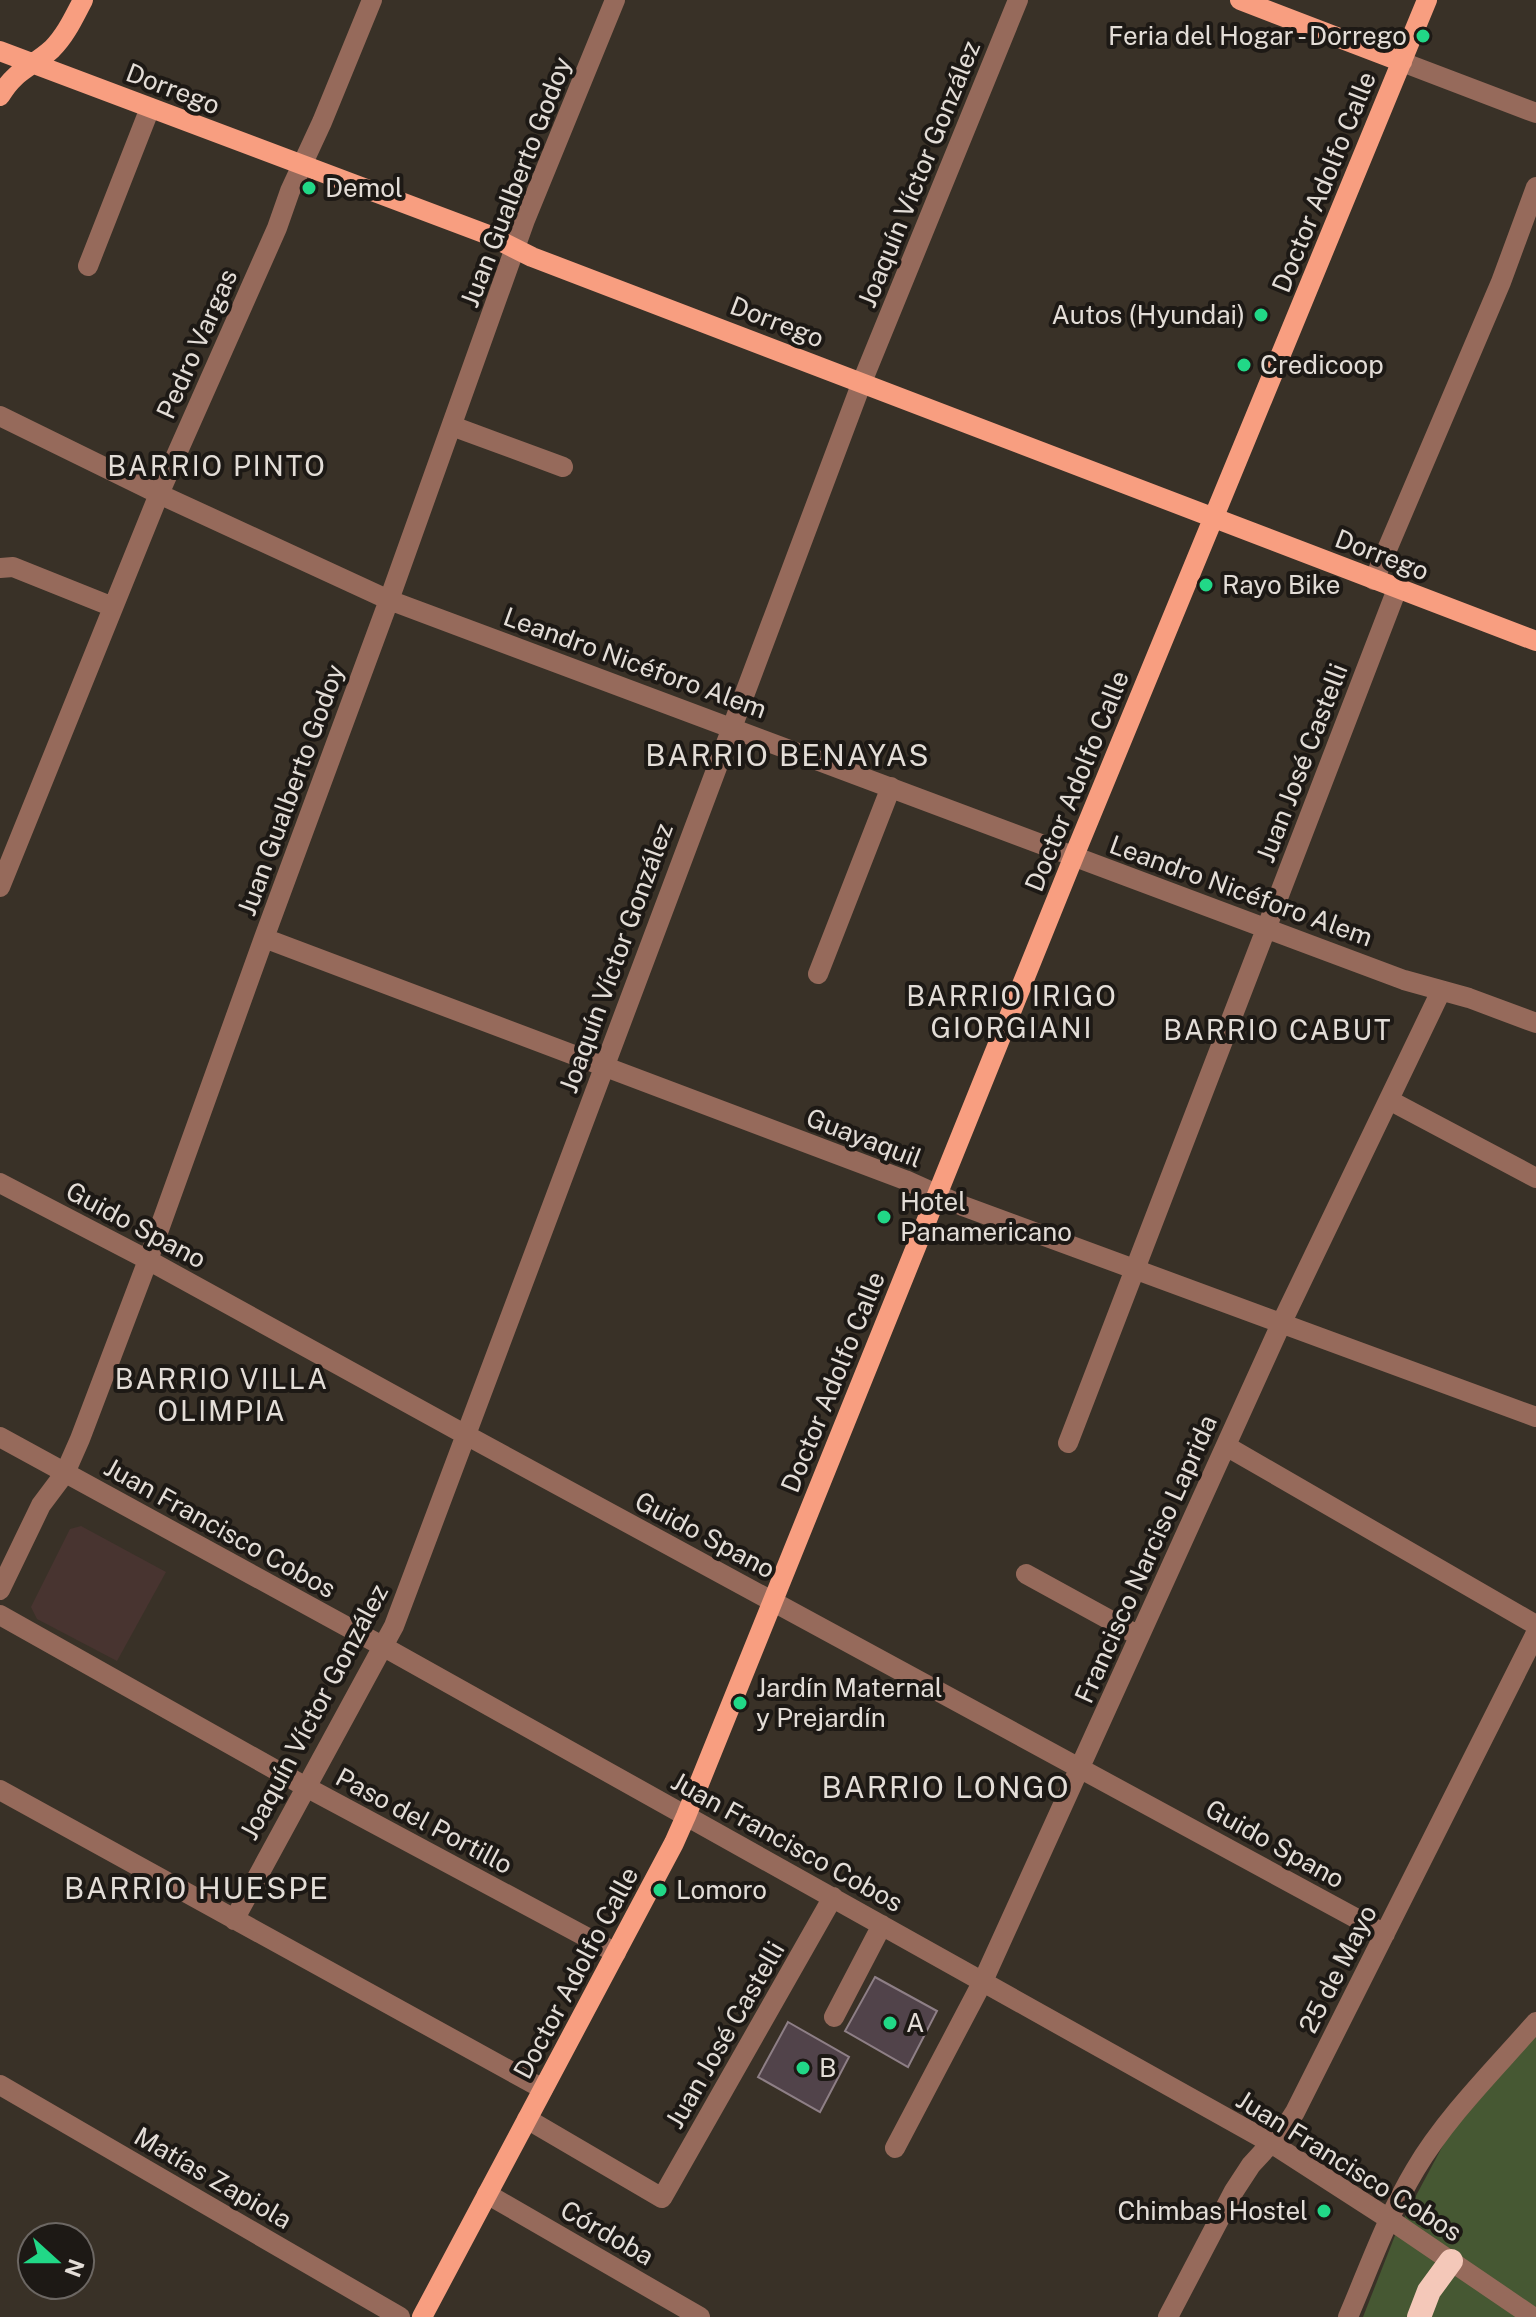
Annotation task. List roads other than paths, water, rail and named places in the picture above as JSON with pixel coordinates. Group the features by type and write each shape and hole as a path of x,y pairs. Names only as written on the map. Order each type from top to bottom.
{"highway":[{"path":"1419,2317 1429,2291 1451,2261"}],"main road":[{"path":"0,96 19,71 52,49 66,32 83,0"},
{"path":"1240,0 1402,62"},
{"name":"Doctor Adolfo Calle","path":"422,2317 686,1816 1074,856 1427,0"},
{"name":"Dorrego","path":"0,51 486,234 532,257 1536,641"}],"street":[{"name":"Pedro Vargas","path":"0,887 159,494 277,228 372,0"},
{"name":"Juan Gualberto Godoy","path":"0,1590 41,1505 65,1473 80,1439 148,1260 515,249 615,0"},
{"name":"Joaquín Víctor González","path":"234,1920 394,1626 862,382 1018,0"},
{"path":"1402,62 1536,113"},
{"path":"88,266 150,108"},
{"path":"1374,580 1489,311 1536,187"},
{"name":"Leandro Nicéforo Alem","path":"0,416 159,494 389,600 1404,980 1469,998 1536,1023"},
{"path":"452,426 563,467"},
{"path":"0,568 13,567 113,607"},
{"name":"Juan José Castelli","path":"1068,1443 1397,589"},
{"path":"818,974 891,787"},
{"name":"Guayaquil","path":"264,938 1135,1270 1536,1417"},
{"name":"Francisco Narciso Laprida","path":"895,2148 983,1981 1281,1324 1441,991"},
{"path":"1389,1100 1536,1178"},
{"name":"Guido Spano","path":"0,1183 148,1260 1385,1934"},
{"name":"Juan Francisco Cobos","path":"0,1437 384,1647 1271,2143 1533,2317"},
{"path":"1226,1446 1536,1625"},
{"path":"1026,1574 1139,1636"},
{"name":"Paso del Portillo","path":"0,1615 306,1787 616,1953"},
{"name":"25 de Mayo","path":"1168,2317 1234,2191 1251,2165 1295,2112 1536,1633"},
{"path":"0,1790 543,2089"},
{"name":"Juan José Castelli","path":"527,2119 662,2198 833,1897"},
{"path":"834,2017 882,1925"},
{"path":"1348,2317 1389,2219 1415,2170 1440,2133 1536,2022"},
{"name":"Matías Zapiola","path":"0,2085 400,2317"},
{"name":"Córdoba","path":"487,2194 700,2317"}],"place":[{"name":"Feria del Hogar - Dorrego","path":"1423,36"},
{"name":"Demol","path":"309,188"},
{"name":"Autos (Hyundai)","path":"1261,315"},
{"name":"Credicoop","path":"1244,365"},
{"name":"Rayo Bike","path":"1206,585"},
{"name":"Hotel Panamericano","path":"884,1217"},
{"name":"Jardín Maternal y Prejardín","path":"740,1703"},
{"name":"Lomoro","path":"660,1890"},
{"name":"A","path":"890,2023"},
{"name":"B","path":"803,2068"},
{"name":"Chimbas Hostel","path":"1324,2211"}],"district":[{"name":"BARRIO PINTO","path":"217,466"},
{"name":"BARRIO BENAYAS","path":"788,756"},
{"name":"BARRIO IRIGO GIORGIANI","path":"1012,1012"},
{"name":"BARRIO CABUT","path":"1278,1030"},
{"name":"BARRIO VILLA OLIMPIA","path":"222,1395"},
{"name":"BARRIO LONGO","path":"946,1788"},
{"name":"BARRIO HUESPE","path":"197,1889"}]}
